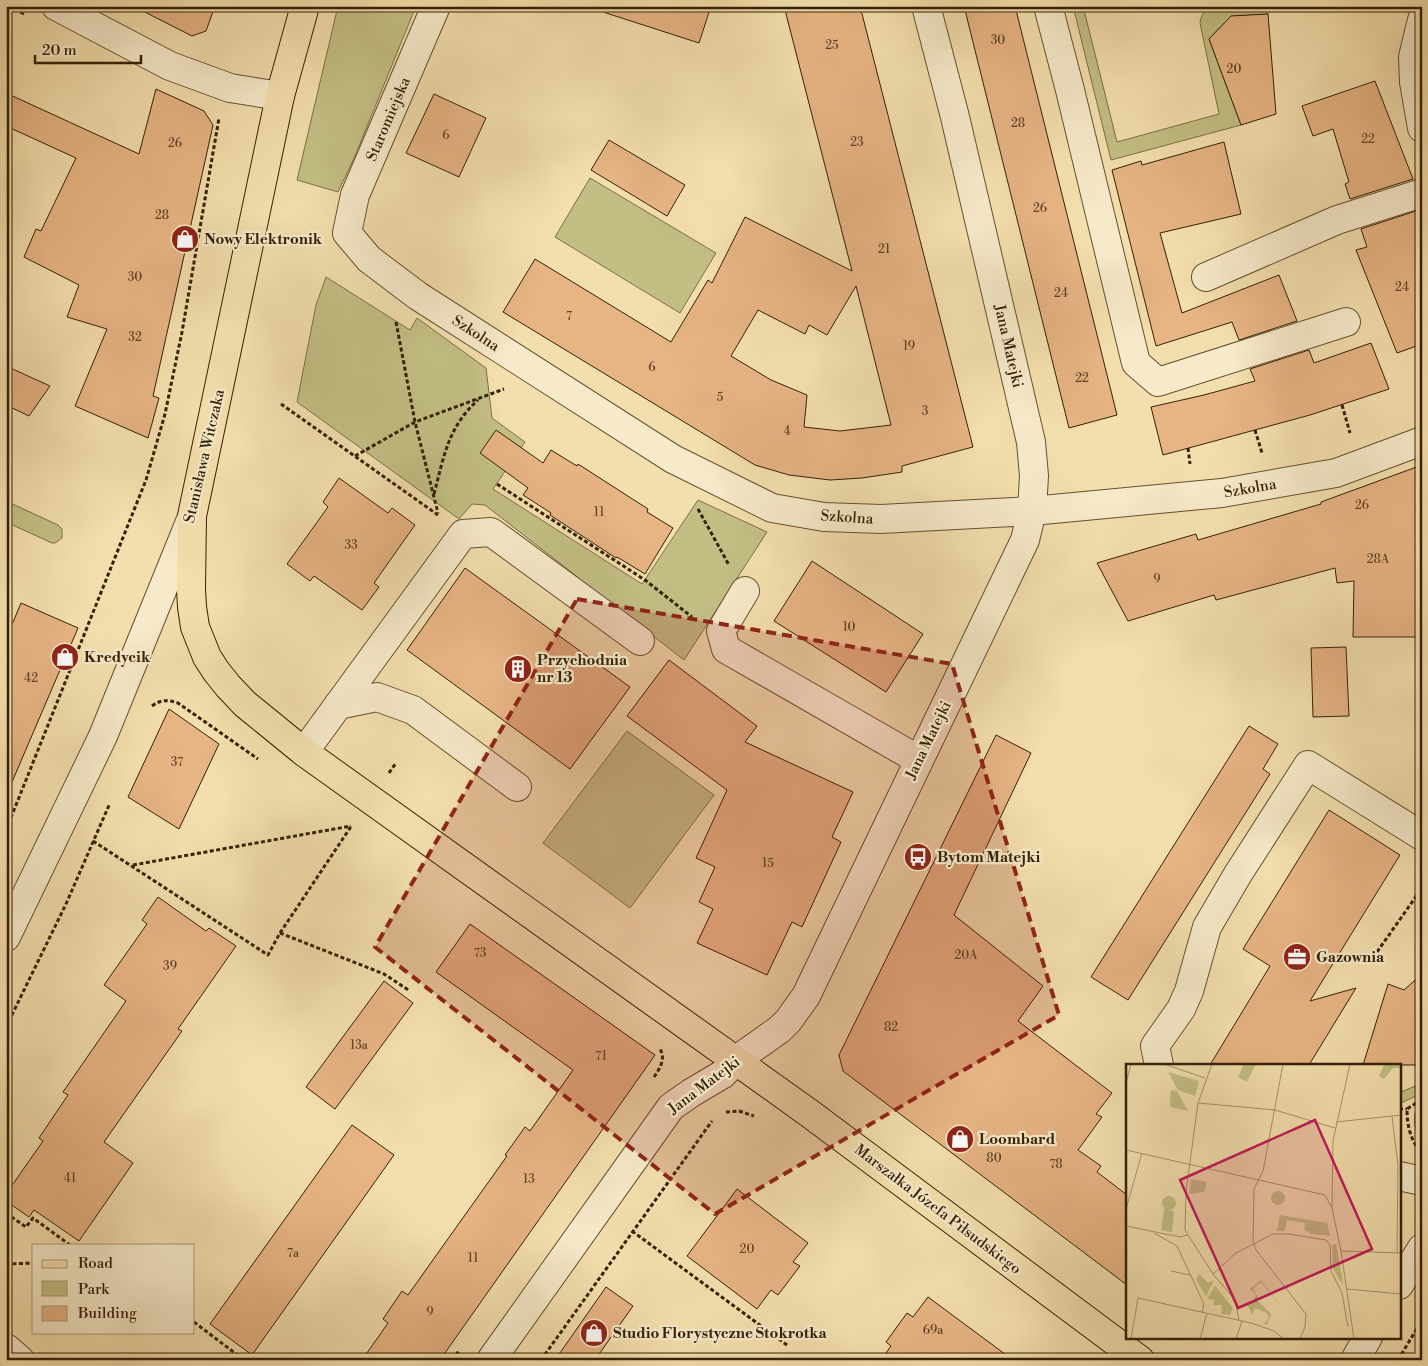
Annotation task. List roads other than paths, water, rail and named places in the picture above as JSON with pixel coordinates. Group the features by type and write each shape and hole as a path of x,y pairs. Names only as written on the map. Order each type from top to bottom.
{"main road":[{"name":"Stanisława Witczaka","path":"192,516 280,96 305,6"},
{"name":"Marszałka Józefa Piłsudskiego","path":"192,516 192,606 195,627 204,650 228,686 245,704 304,752 369,800 809,1113 1140,1360"}],"street":[{"path":"56,6 170,66 230,88 280,96"},
{"name":"Staromiejska","path":"347,233 355,195 436,6"},
{"name":"Jana Matejki","path":"492,1360 671,1108 691,1093 723,1074 735,1061 780,1029 806,996 1025,540 1032,511 1034,476 1031,442 955,117 926,6"},
{"path":"1048,6 1136,364 1158,382 1346,322"},
{"path":"1422,20 1413,57 1414,82 1422,128"},
{"path":"1206,277 1337,220 1422,193"},
{"name":"Szkolna","path":"347,233 369,259 426,302 673,459 772,508 824,517 881,519 1032,511 1222,493 1336,472 1422,441"},
{"name":"Stanisława Witczaka","path":"6,936 103,736 192,516"},
{"path":"304,752 463,534 491,532 640,641"},
{"path":"744,591 721,631 726,649 919,760"},
{"path":"338,705 377,697 413,710 517,787"},
{"path":"1159,1064 1155,1046 1181,1009 1189,992 1207,927 1238,874 1308,765 1422,836"},
{"path":"1400,1176 1422,1181"},
{"path":"1400,1283 1422,1248"},
{"path":"1355,1360 1367,1338"},
{"path":"6,1348 20,1360"}],"place":[{"name":"Nowy Elektronik","path":"185,239"},
{"name":"Kredycik","path":"65,657"},
{"name":"Przychodnia nr 13","path":"518,669"},
{"name":"Bytom Matejki","path":"918,857"},
{"name":"Gazownia","path":"1297,957"},
{"name":"Loombard","path":"960,1139"},
{"name":"Studio Florystyczne Stokrotka","path":"594,1333"}]}
